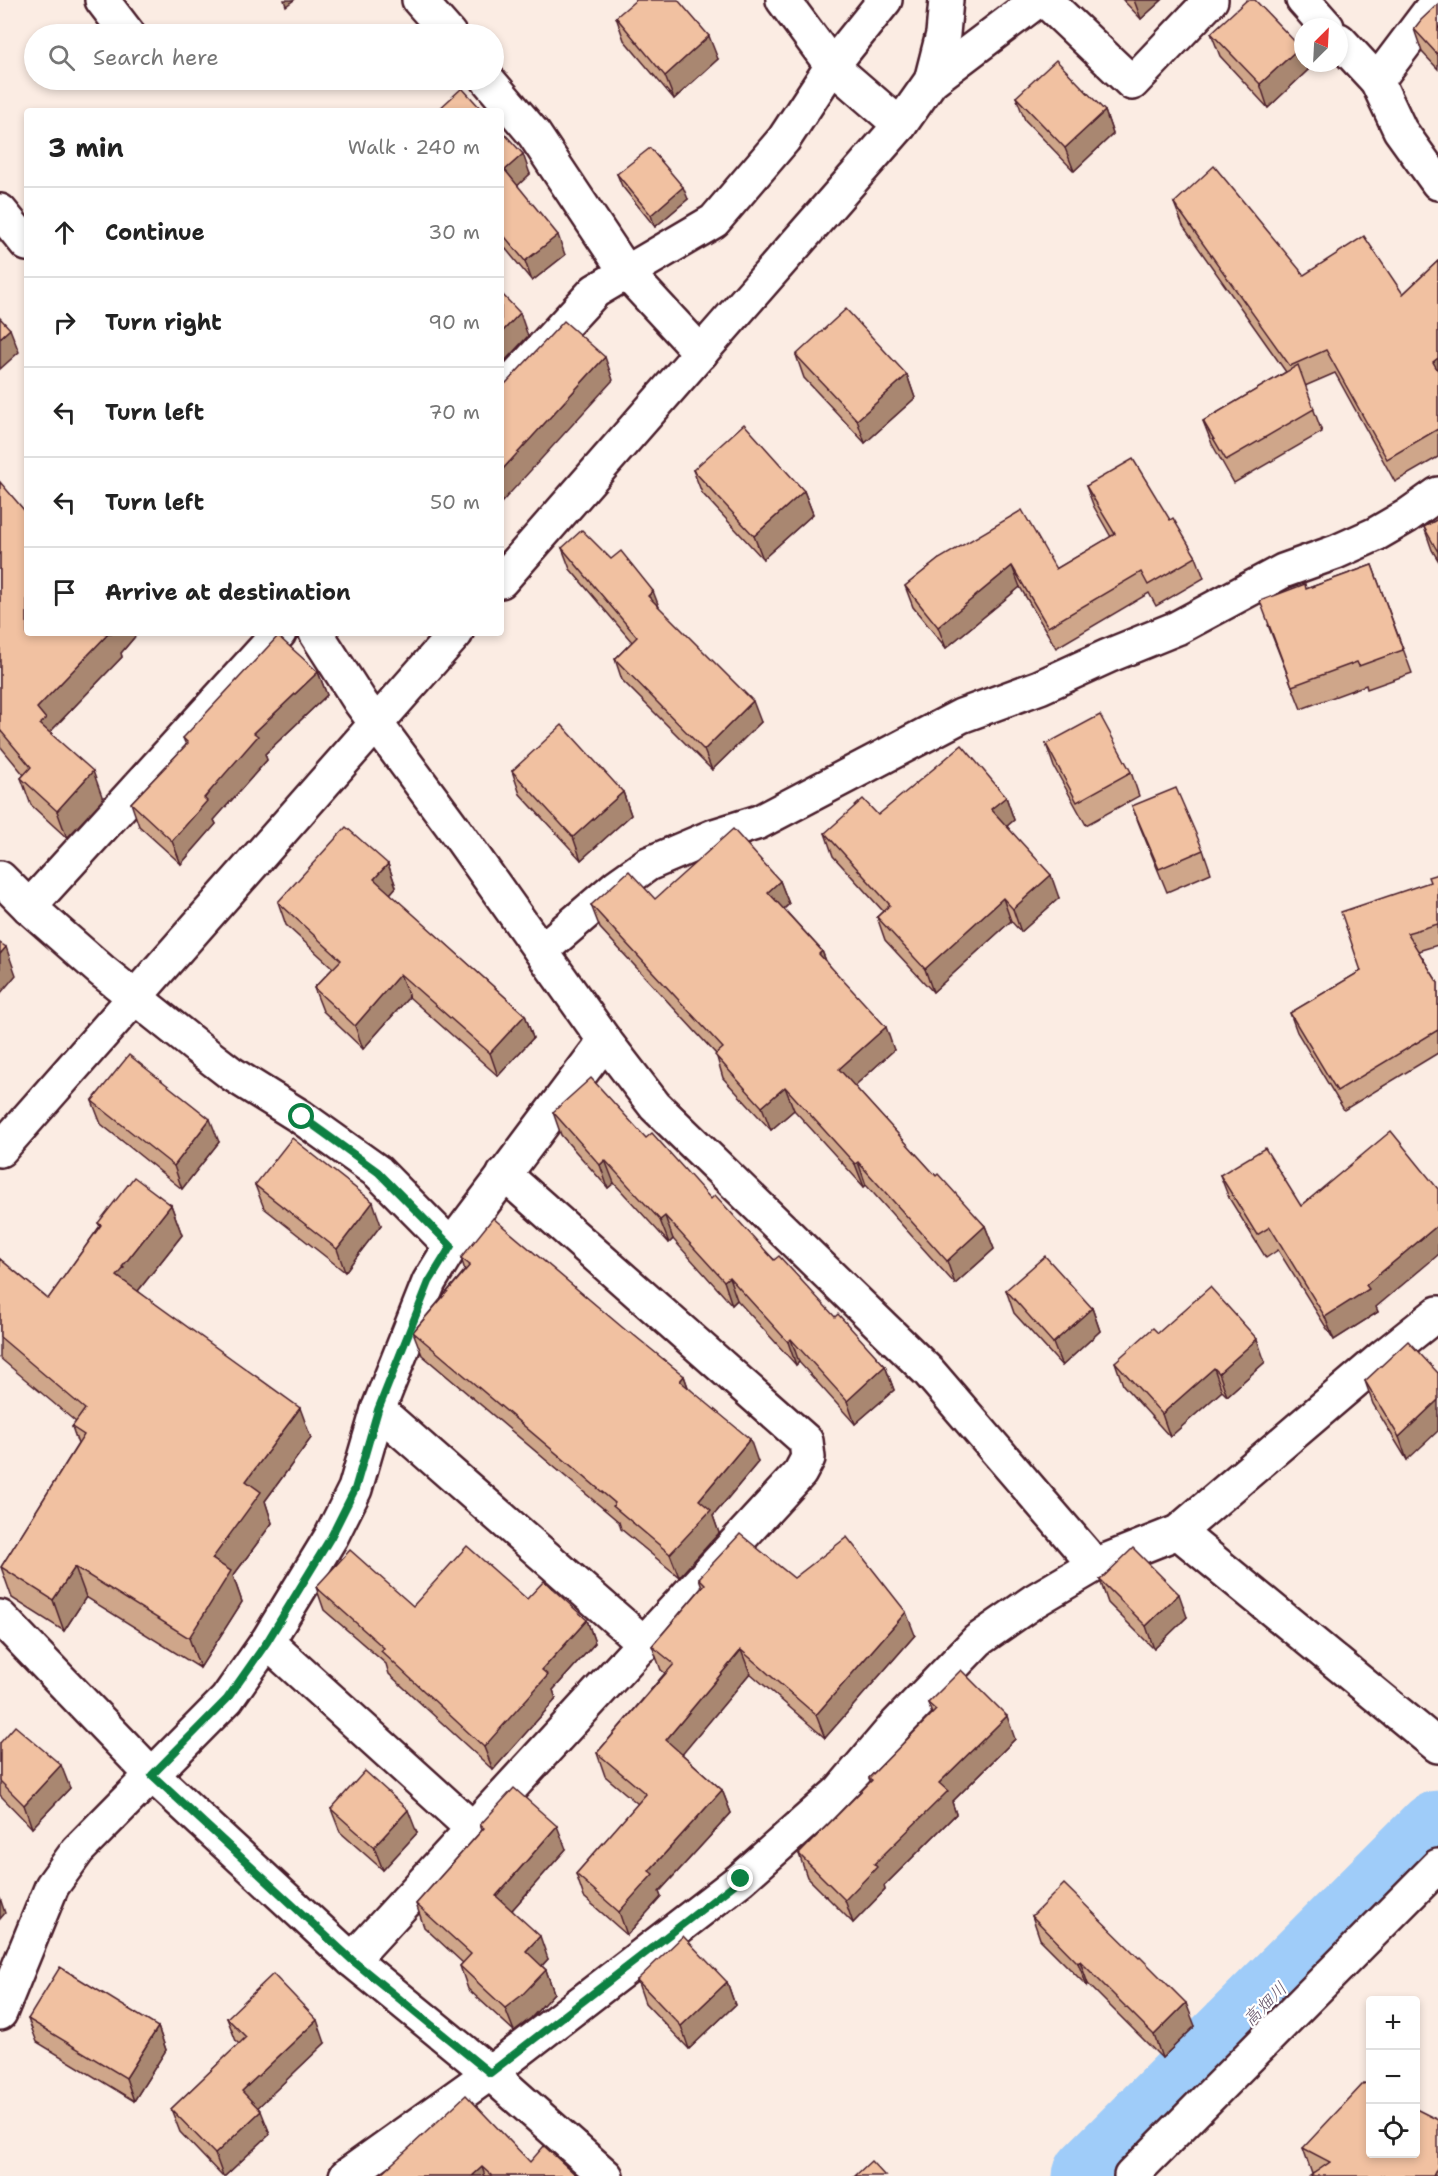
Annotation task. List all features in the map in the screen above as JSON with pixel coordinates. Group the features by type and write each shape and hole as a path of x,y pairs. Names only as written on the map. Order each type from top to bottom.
{"street":[{"path":"419,0 440,24"},
{"path":"783,0 832,66 900,125"},
{"path":"504,390 595,291 714,221 784,139 832,66 885,0"},
{"path":"932,81 943,34 946,0"},
{"path":"504,578 900,125 932,81 1038,0"},
{"path":"1045,0 1132,83 1211,0"},
{"path":"1303,0 1319,18"},
{"path":"1377,81 1438,0"},
{"path":"1348,50 1377,81 1400,130 1438,183"},
{"path":"497,90 534,134 626,272 701,353"},
{"path":"0,211 24,240"},
{"path":"542,951 616,886 648,864 714,836 759,822 961,716 1040,687 1177,628 1283,571 1336,552 1376,534 1438,494"},
{"path":"29,908 276,636"},
{"path":"318,636 376,724 542,951 604,1041 655,1106 929,1371 1095,1565"},
{"path":"0,1150 453,636"},
{"path":"0,878 29,908 135,998 232,1074 302,1117 378,1172 451,1246"},
{"path":"0,2013 52,1886 78,1850 227,1699 267,1642 331,1537 355,1489 378,1410 429,1282 451,1246 604,1041"},
{"path":"352,1960 645,1644 800,1473 808,1458 806,1442 504,1174"},
{"path":"346,2176 490,2073 741,1879 840,1791 896,1725 978,1640 1034,1600 1095,1565 1178,1532 1384,1356 1438,1313"},
{"path":"378,1410 645,1644"},
{"path":"1178,1532 1438,1746"},
{"path":"0,1617 152,1775 352,1960 490,2073 606,2176"},
{"path":"267,1642 472,1828"},
{"path":"1131,2176 1438,1866"}],"building":[{"path":"636,0 678,0 709,36 665,76 616,17"},
{"path":"1247,0 1255,0 1294,41 1294,53 1260,84 1211,33"},
{"path":"1438,4 1438,55 1414,29"},
{"path":"1056,60 1105,111 1065,148 1016,97"},
{"path":"460,90 464,90 480,108 440,108"},
{"path":"504,133 523,154 505,170 558,235 525,261 504,236"},
{"path":"650,148 683,187 651,215 617,174"},
{"path":"1214,166 1304,275 1364,236 1403,294 1438,261 1438,358 1433,362 1438,371 1438,429 1387,459 1326,350 1290,366 1174,203"},
{"path":"504,296 520,313 504,330"},
{"path":"846,309 907,375 857,420 796,355"},
{"path":"0,318 10,329 0,338"},
{"path":"564,321 605,357 504,468 504,384"},
{"path":"1298,365 1314,409 1226,460 1203,421"},
{"path":"744,424 804,491 754,536 693,470"},
{"path":"1133,459 1170,520 1173,518 1196,557 1148,585 1141,572 1048,627 1012,566 938,627 905,586 939,559 1022,510 1056,569 1115,534 1086,486"},
{"path":"0,482 24,510 24,636 106,636 37,708 46,719 40,724 93,771 57,811 21,778 31,767 0,730"},
{"path":"1438,519 1438,552 1424,527"},
{"path":"582,530 611,559 621,551 653,591 648,596 753,701 704,750 615,659 637,637 562,548"},
{"path":"1372,565 1403,650 1359,666 1357,662 1292,686 1260,601 1305,584 1306,589"},
{"path":"278,636 318,672 254,733 258,736 204,798 207,801 172,841 131,803 188,743 183,738"},
{"path":"1100,715 1131,772 1077,802 1046,744"},
{"path":"562,725 623,792 573,837 512,771"},
{"path":"962,745 1006,797 991,809 1051,875 1013,909 1003,898 925,969 877,917 890,905 825,833 863,799 878,815"},
{"path":"1176,788 1203,850 1159,869 1132,806"},
{"path":"346,827 388,864 374,879 525,1015 490,1053 400,974 355,1026 314,988 341,960 278,902"},
{"path":"733,829 780,881 768,892 822,951 819,954 886,1027 839,1069 936,1176 938,1174 985,1226 947,1261 858,1162 855,1164 785,1087 762,1107 715,1055 723,1048 591,905 629,871 655,899"},
{"path":"1438,874 1438,924 1407,933 1438,983 1438,1030 1337,1091 1290,1013 1361,971 1341,912 1430,882 1428,877"},
{"path":"0,943 6,947 0,954"},
{"path":"129,1055 210,1119 174,1166 92,1101"},
{"path":"591,1078 646,1138 652,1133 711,1199 715,1195 774,1260 779,1256 835,1317 838,1314 885,1366 847,1401 791,1339 788,1342 729,1277 724,1281 665,1216 660,1220 605,1160 600,1165 553,1112"},
{"path":"1391,1131 1438,1189 1438,1225 1366,1285 1369,1289 1325,1317 1270,1227 1257,1235 1220,1175 1265,1148 1301,1206"},
{"path":"292,1138 373,1202 337,1249 255,1185"},
{"path":"134,1177 171,1205 117,1276 300,1408 246,1481 261,1492 212,1559 231,1571 189,1638 75,1567 53,1600 1,1567 84,1435 72,1427 85,1409 0,1337 0,1259 48,1299 101,1225 98,1223"},
{"path":"493,1218 629,1333 684,1376 680,1381 750,1439 699,1500 711,1510 670,1554 613,1506 615,1503 413,1332 470,1265 461,1258"},
{"path":"1045,1256 1092,1308 1053,1343 1006,1290"},
{"path":"1210,1287 1257,1339 1219,1373 1214,1368 1162,1414 1115,1362 1153,1328 1158,1333"},
{"path":"1408,1341 1438,1373 1438,1400 1399,1437 1365,1381"},
{"path":"740,1534 794,1578 847,1537 906,1612 816,1715 741,1650 666,1740 722,1790 649,1871 653,1874 619,1912 576,1874 646,1794 597,1753 674,1664 652,1646 705,1584 699,1578"},
{"path":"467,1546 527,1599 544,1581 587,1620 542,1670 548,1675 484,1747 381,1651 384,1648 316,1587 350,1550 413,1606"},
{"path":"1133,1548 1179,1594 1146,1626 1100,1580"},
{"path":"961,1670 1007,1716 939,1783 948,1791 874,1864 877,1867 845,1900 799,1854 872,1780 869,1778 936,1710 928,1703"},
{"path":"15,1726 61,1765 24,1805 0,1781 0,1743"},
{"path":"365,1771 408,1810 374,1847 331,1809"},
{"path":"514,1788 557,1826 496,1896 540,1936 526,1951 546,1970 522,1995 505,2008 460,1966 471,1954 416,1904 484,1828 480,1825"},
{"path":"1064,1884 1186,2003 1154,2035 1032,1916"},
{"path":"683,1936 727,1982 681,2026 637,1980"},
{"path":"60,1967 158,2027 126,2078 28,2019"},
{"path":"273,1974 317,2020 242,2091 261,2111 215,2154 171,2109 246,2037 227,2018"},
{"path":"1364,2083 1366,2084 1366,2158 1420,2158 1420,2111 1438,2120 1438,2166 1433,2176 1310,2176 1330,2162 1303,2148"},
{"path":"466,2095 530,2162 544,2146 577,2176 492,2176 482,2167 472,2176 379,2176"},
{"path":"871,2161 885,2176 855,2176"}],"waterway":[{"name":"高畑川","path":"1093,2176 1438,1831"}],"route":[{"path":"302,1117 378,1172 451,1246 429,1282 378,1410 355,1489 331,1537 267,1642 227,1699 152,1775 352,1960 490,2073 741,1879"}]}
